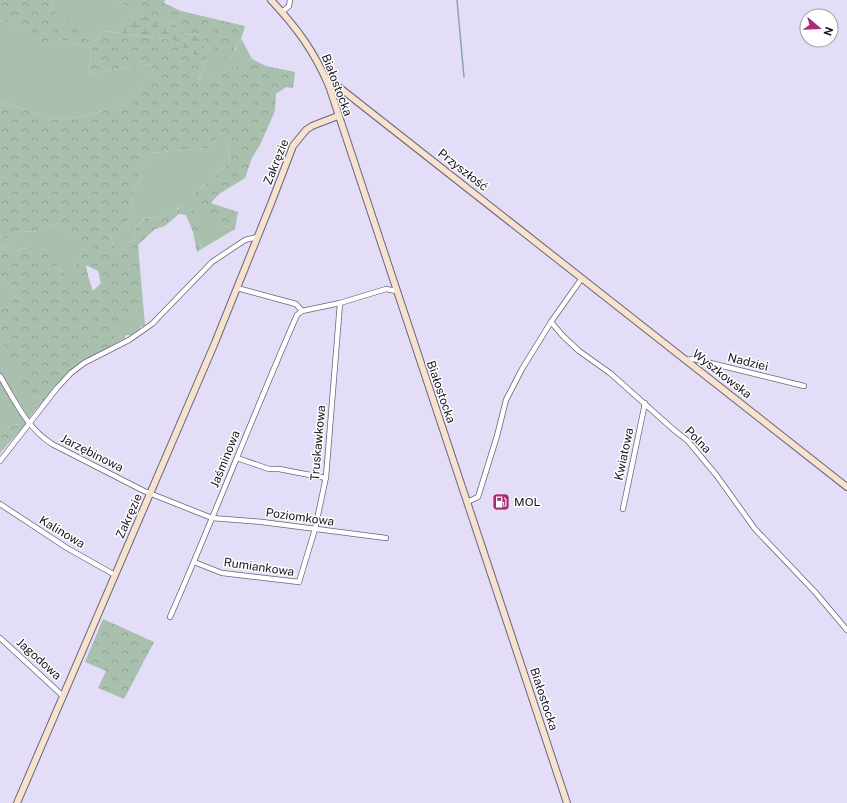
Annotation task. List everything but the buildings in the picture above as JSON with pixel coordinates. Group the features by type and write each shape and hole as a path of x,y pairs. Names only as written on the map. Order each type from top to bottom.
{"street":[{"name":"Białostocka","path":"271,0 309,46 320,64 329,86 567,803"},
{"path":"282,12 289,6 290,0"},
{"name":"Przyszłość","path":"329,86 335,85 340,88 582,278"},
{"name":"Zakręzie","path":"17,803 151,493 237,288 296,141 312,126 338,116"},
{"path":"0,461 71,373 84,363 129,340 152,324 212,262 245,240 257,238"},
{"path":"467,502 478,498 497,436 506,400 522,369 551,322 582,278"},
{"name":"Wyszkowska","path":"582,278 847,487"},
{"path":"237,288 296,304 302,311 340,303 386,289 396,291"},
{"name":"Truskawkowa","path":"299,582 315,529 326,478 340,303"},
{"name":"Jaśminowa","path":"170,617 297,316 302,311"},
{"name":"Polna","path":"551,322 579,351 610,373 688,441 717,476 755,529 815,592 847,630"},
{"name":"Nadziei","path":"686,360 694,359 804,386"},
{"path":"0,376 29,424"},
{"name":"Kwiatowa","path":"623,509 645,403"},
{"name":"Jarzębinowa","path":"29,424 40,437 52,444 151,493 212,518"},
{"path":"236,458 270,469 278,469 326,478"},
{"name":"Kalinowa","path":"0,504 67,548 115,575"},
{"name":"Poziomkowa","path":"212,518 262,522 386,538"},
{"name":"Rumiankowa","path":"194,562 222,573 299,582"},
{"name":"Jagodowa","path":"0,638 63,696"}],"green space":[{"path":"0,0 51,0 53,8 63,25 73,20 84,23 89,29 86,38 95,41 101,31 173,40 201,58 199,35 185,34 174,24 158,19 115,0 165,0 164,3 181,11 245,26 238,44 225,58 211,46 198,83 252,59 266,66 295,72 293,88 286,87 276,94 275,111 260,145 252,158 245,178 219,194 211,203 238,212 235,229 218,225 202,217 197,204 196,191 202,188 230,162 228,146 220,135 208,148 150,153 139,172 141,176 133,193 132,212 127,222 111,237 115,251 134,240 136,227 145,218 165,216 176,212 181,204 190,207 196,215 200,230 200,245 203,248 197,252 193,232 186,215 179,214 165,226 155,229 138,245 143,303 126,317 122,310 111,346 80,362 43,401 32,396 25,389 0,338 0,309 8,307 17,294 7,281 0,278 0,246 18,250 31,247 56,259 57,268 69,276 79,260 77,257 77,238 58,223 44,229 30,232 20,230 14,236 9,238 0,237 0,101 53,120 87,116 116,106 157,74 150,64 89,74 92,48 60,39 49,44 37,46 29,40 32,30 0,20","holes":["86,265 98,271 101,283 93,291"]},
{"path":"51,0 115,0 144,12 133,15 111,32 101,31 95,41 83,37 64,26 57,17"},
{"path":"144,12 158,19 174,24 185,34 198,35 205,40 201,59 173,40 111,32 133,15"},
{"path":"0,20 32,30 49,44 60,39 92,48 89,74 150,64 158,74 116,106 87,116 53,120 0,101"},
{"path":"241,38 252,59 198,84 211,45 235,50"},
{"path":"220,134 228,146 230,162 202,188 196,191 218,225 235,229 203,248 199,241 199,224 191,208 178,207 176,212 165,216 144,218 136,227 134,240 115,251 111,237 127,222 132,212 133,193 141,176 139,172 150,153 208,148"},
{"path":"58,223 77,238 77,257 79,260 69,277 31,247 18,250 0,246 0,237 9,238 14,236 20,230 30,232 44,229"},
{"path":"0,278 7,281 17,294 8,307 0,309"},
{"path":"143,303 145,325 143,327 142,325 131,335 126,335 125,338 111,346 122,309 126,317"},
{"path":"0,338 32,396 43,401 29,418 0,372"},
{"path":"0,379 27,423 17,434 18,424 0,431"},
{"path":"19,424 17,434 0,453 0,431"},
{"path":"103,619 154,642 124,699 98,688 106,671 85,662"}],"waterway":[{"path":"457,0 464,77"}],"place":[{"name":"MOL","path":"501,502"}]}
